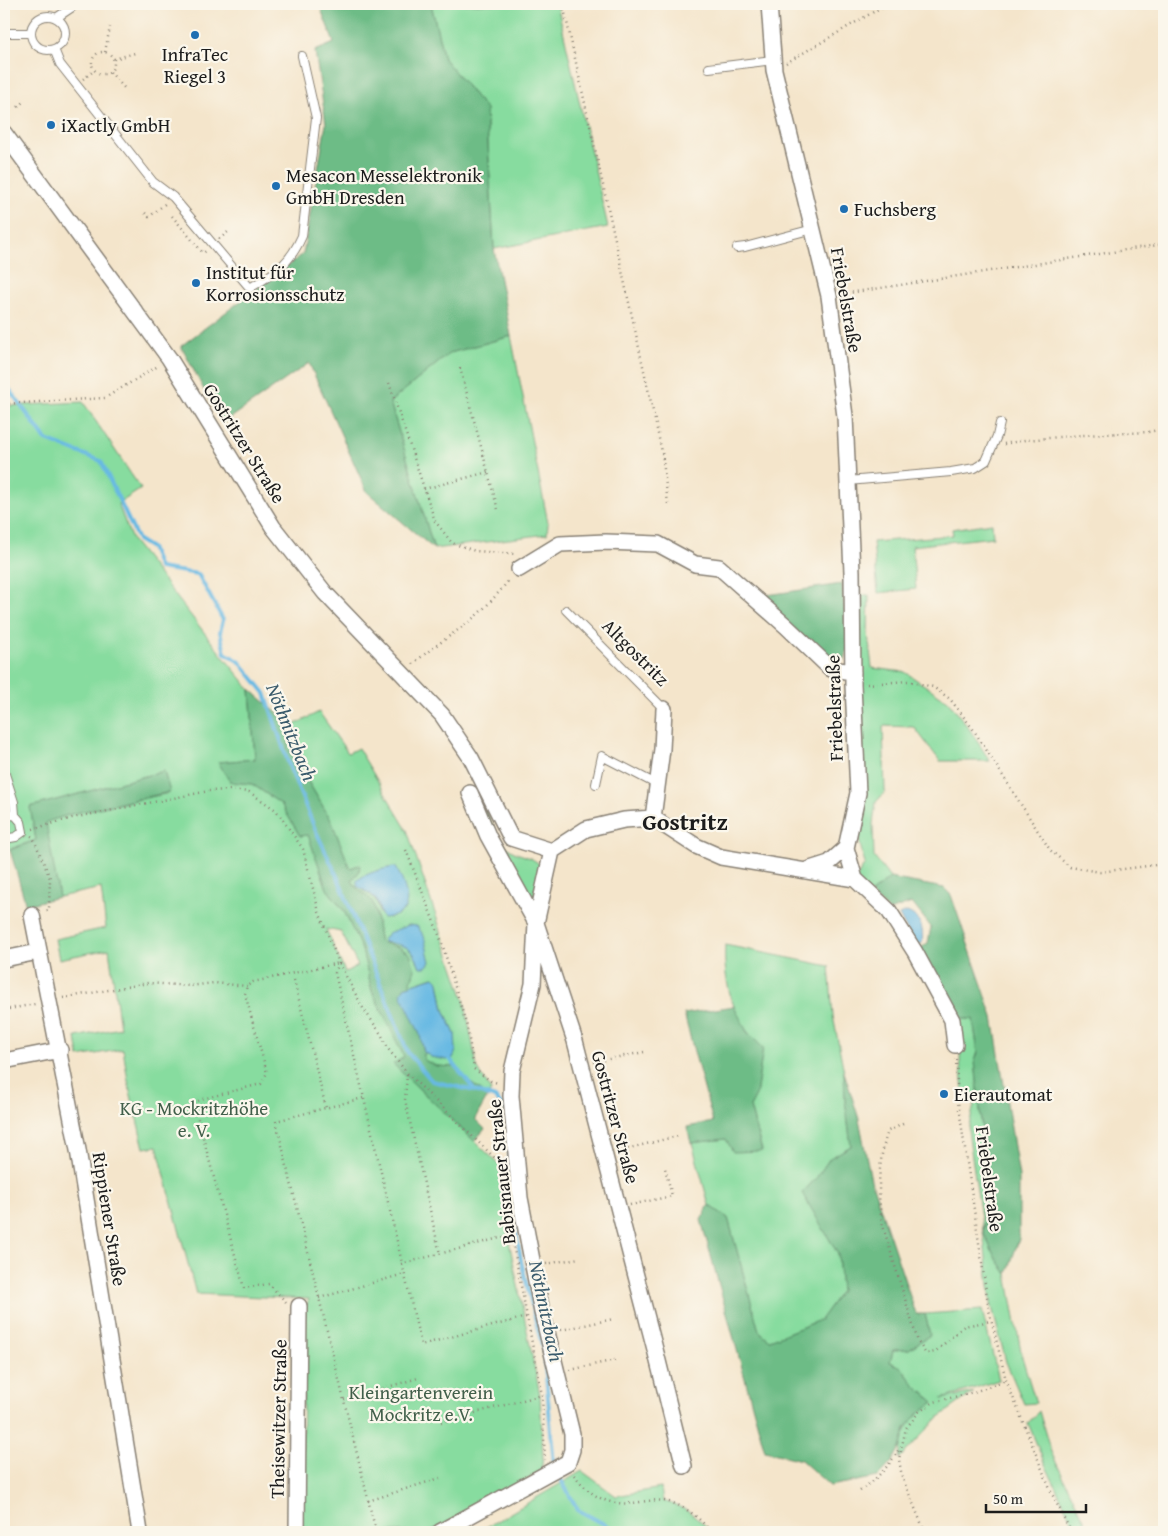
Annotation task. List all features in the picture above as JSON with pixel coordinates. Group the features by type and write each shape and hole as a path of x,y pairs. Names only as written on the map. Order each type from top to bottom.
{"street":[{"name":"Friebelstraße","path":"769,4 774,65 829,296 845,416 852,572 853,679 858,793 846,848 855,879"},
{"name":"Gostritzer Straße","path":"4,133 170,358 273,527 325,593 442,715 471,758 511,838 552,851"},
{"path":"519,569 560,544 606,542 658,544 695,564 720,567 831,669 853,679"},
{"name":"Altgostritz","path":"653,818 662,749 664,709"},
{"name":"Gostritzer Straße","path":"470,793 488,836 536,923 582,1065 684,1466"},
{"path":"552,851 586,829 624,820 653,818 696,846 721,857 855,879 889,911 915,952 952,1020 955,1045"},
{"path":"804,871 830,862 846,848"},
{"name":"Babisnauer Straße","path":"552,851 536,923 533,984 512,1071 511,1096 520,1198 532,1267 572,1434 572,1450 556,1469"},
{"name":"Rippiener Straße","path":"32,915 38,952 60,1050 78,1150 140,1532"},
{"path":"4,959 38,952"},
{"path":"4,1061 60,1050"},
{"name":"Theisewitzer Straße","path":"297,1532 299,1306"},
{"path":"440,1532 556,1469"}],"lane":[{"path":"56,18 74,4"},
{"path":"44,16 56,18 62,23 65,32 62,42 54,49 38,47 31,38 32,27 39,18 44,16"},
{"path":"4,33 31,33"},
{"path":"54,49 60,64 153,182 173,197 250,288 280,269 295,252 302,236 316,118 302,56"},
{"path":"709,68 774,65"},
{"path":"736,248 813,229"},
{"path":"848,481 951,472 975,468 986,460 993,447 1000,423"},
{"name":"Altgostritz","path":"566,610 664,709"},
{"path":"596,784 602,756 656,784"},
{"path":"4,771 14,802 15,815 21,822 23,832 16,837 4,839"},
{"path":"4,816 15,815"}],"path":[{"path":"563,4 653,407 662,452 668,504"},
{"path":"774,65 887,4"},
{"path":"105,52 110,27"},
{"path":"105,52 111,54 114,66 110,72 104,74 95,70 92,63 98,53 105,52"},
{"path":"114,60 135,53"},
{"path":"76,84 95,70"},
{"path":"110,72 126,90"},
{"path":"18,107 23,102"},
{"path":"145,213 149,217 173,197"},
{"path":"829,296 1164,244"},
{"path":"4,404 105,398 170,358"},
{"path":"460,368 498,510"},
{"path":"389,383 435,521 452,543 475,551 541,555"},
{"path":"993,447 1025,440 1164,430"},
{"path":"424,489 488,472"},
{"path":"403,674 426,652 477,615 519,569"},
{"path":"853,679 908,681 933,687 950,699 993,760 1050,850 1070,867 1100,872 1164,864"},
{"path":"23,832 72,818 209,791 230,790 249,792 276,810 303,849 319,912 339,962 363,1008 389,1050 407,1073 501,1164"},
{"path":"23,832 33,837 50,878 49,910 32,915"},
{"path":"406,850 441,940 467,1027 474,1069 491,1081 511,1087"},
{"path":"4,1010 148,983 190,986 214,983 247,986 253,982 339,962"},
{"path":"339,962 336,973 420,1345 526,1317"},
{"path":"294,980 326,1108"},
{"path":"247,986 245,994 267,1073 265,1079 262,1084 202,1099 196,1102 195,1108 244,1288 269,1284 287,1304 299,1306"},
{"name":"Friebelstraße","path":"955,1045 958,1102 992,1321 1006,1380 1052,1494 1071,1532"},
{"path":"582,1065 644,1052"},
{"path":"407,1073 405,1100 440,1254"},
{"path":"363,1098 276,1122 376,1532"},
{"path":"903,1124 888,1131 883,1146 879,1206 882,1223 918,1342 926,1354 935,1352 964,1326 992,1321"},
{"path":"605,1154 678,1136"},
{"path":"619,1208 672,1196 665,1168"},
{"path":"508,1218 542,1395 545,1458 556,1469 573,1474 585,1489 600,1499 622,1504 663,1500 681,1506 703,1523 711,1532"},
{"path":"401,1264 511,1235"},
{"path":"532,1267 579,1258"},
{"path":"319,1298 404,1274"},
{"path":"547,1333 613,1319"},
{"path":"557,1372 615,1360"},
{"path":"344,1400 418,1378"},
{"path":"925,1532 902,1478 899,1459 906,1428 919,1412 934,1402 974,1392 1006,1380"},
{"path":"441,1422 542,1395"},
{"path":"860,1491 891,1463 900,1448"},
{"path":"368,1500 440,1478"}],"green space":[{"path":"319,4 431,4 444,59 486,109 494,249 511,336 450,353 390,402 434,549 367,492 309,363 222,424 181,346 303,254 326,124 315,51 334,43"},
{"path":"431,4 557,4 608,227 494,249 486,109 444,59"},
{"path":"511,336 548,523 547,534 434,549 390,402 450,353"},
{"path":"83,402 141,489 118,504 132,540 250,689 255,759 219,762 230,782 252,784 281,804 300,836 308,834 327,889 344,911 362,950 372,991 405,1057 393,1064 500,1165 508,1236 540,1395 543,1457 541,1472 430,1532 300,1532 305,1308 309,1299 196,1294 157,1146 144,1148 129,1087 123,1049 79,1057 76,1037 120,1028 109,949 59,959 55,939 106,928 101,888 59,897 45,822 71,814 169,793 164,771 30,807 36,840 4,851 4,406","holes":["326,929 341,932 358,966 345,972"]},
{"path":"992,523 993,537 912,546 916,589 878,593 873,542 953,535 952,529"},
{"path":"842,584 848,648 845,659 831,660 786,626 767,595"},
{"path":"856,595 869,595 868,633 872,668 905,672 948,701 990,761 940,761 914,727 883,726 885,792 876,802 873,824 874,857 890,878 870,894 855,879 865,864 857,832 864,792"},
{"path":"250,689 292,726 288,748 331,820 350,868 360,865 359,872 352,880 357,888 373,903 380,942 399,947 410,954 415,969 410,985 404,987 420,1033 424,1060 436,1066 455,1067 468,1081 488,1096 475,1119 485,1129 474,1141 393,1064 404,1057 372,991 362,950 344,911 327,889 308,835 300,836 281,804 252,784 230,782 218,762 255,759"},
{"path":"319,712 348,753 358,748 407,830 464,999 477,1067 491,1091 488,1096 468,1081 455,1067 436,1066 424,1060 424,1052 431,1057 455,1034 444,1010 439,982 433,977 410,985 415,969 399,947 380,942 373,903 356,887 352,880 359,872 359,865 350,868 331,820 288,748 292,726","holes":["389,868 404,910 389,918 379,913 375,899 357,886 363,876","409,925 420,967 412,952 398,944 400,929"]},
{"path":"164,771 170,792 71,814 46,822 59,897 26,905 10,850 36,840 30,807"},
{"path":"479,791 491,822 503,843 512,851 534,860 542,867 535,888 533,907 494,841 476,792"},
{"path":"890,878 944,888 951,895 993,1017 1019,1177 1019,1239 1007,1274 993,1253 983,1231 989,1199 975,1061 978,1052 973,1019 958,1019 915,952 928,943 931,927 912,903 889,911 870,894"},
{"path":"725,945 829,966 833,1016 844,1072 845,1100 851,1146 830,1158 803,1193 838,1254 841,1291 820,1320 770,1340 759,1331 728,1218 709,1205 692,1143 726,1139 762,1150 750,1107 756,1095 763,1048 750,1035 741,1022 732,1001 725,967"},
{"path":"734,1006 747,1032 763,1048 756,1096 750,1107 762,1151 733,1152 726,1139 691,1143 687,1127 713,1122 684,1014"},
{"path":"958,1019 973,1019 978,1052 975,1061 989,1199 983,1231 968,1130 974,1105 972,1096 963,1092 960,1060 962,1031"},
{"path":"844,1072 859,1119 871,1180 916,1314 925,1314 930,1335 909,1349 893,1350 890,1362 901,1367 915,1386 934,1402 919,1413 906,1428 900,1448 891,1463 878,1477 830,1486 801,1460 765,1451 701,1220 709,1205 728,1218 759,1331 770,1340 820,1320 841,1291 838,1254 802,1193 817,1177 830,1158 851,1146 845,1100"},
{"path":"983,1231 993,1253 1007,1274 1022,1357 1036,1403 1024,1404 1006,1362 991,1303"},
{"path":"982,1310 999,1380 942,1399 974,1392 938,1418 899,1459 905,1432 913,1420 934,1402 915,1386 901,1367 890,1362 893,1350 909,1349 930,1335 925,1314"},
{"path":"1039,1411 1051,1452 1090,1532 1077,1532 1044,1462 1028,1423"},
{"path":"582,1471 616,1496 661,1488 663,1501 690,1512 711,1532 478,1532"}],"water":[{"path":"396,867 404,884 407,900 401,912 394,916 383,918 376,899 357,886 357,880 376,871"},
{"path":"907,912 916,917 921,924 922,943 916,947 899,915"},
{"path":"409,925 417,926 424,936 430,962 426,967 420,967 414,955 407,948 384,942 383,940 388,933"},
{"path":"434,977 439,982 444,1010 455,1034 456,1051 453,1058 447,1060 431,1057 424,1052 419,1032 401,994 404,987"}],"waterway":[{"name":"Nöthnitzbach","path":"4,382 46,440 101,461 138,540 151,548 159,568 198,574 223,620 220,632 225,653 239,661 265,693 290,768 338,878 408,1053 432,1081 475,1091"},
{"name":"Nöthnitzbach","path":"450,1059 475,1091 495,1098 508,1112"},
{"name":"Nöthnitzbach","path":"509,1149 508,1181 521,1261 544,1354 554,1465"},
{"name":"Nöthnitzbach","path":"556,1471 578,1510 604,1524 612,1532"}],"place":[{"name":"InfraTec Riegel 3","path":"195,35"},
{"name":"iXactly GmbH","path":"51,125"},
{"name":"Mesacon Messelektronik GmbH Dresden","path":"276,186"},
{"name":"Fuchsberg","path":"844,209"},
{"name":"Institut für Korrosionsschutz","path":"196,283"},
{"name":"Eierautomat","path":"944,1094"}],"district":[{"name":"Gostritz","path":"685,821"}],"park label":[{"name":"KG - Mockritzhöhe e. V.","path":"194,1119"},
{"name":"Kleingartenverein Mockritz e.V.","path":"421,1403"}]}
